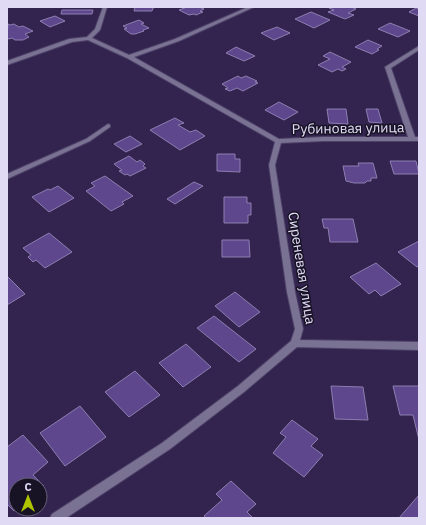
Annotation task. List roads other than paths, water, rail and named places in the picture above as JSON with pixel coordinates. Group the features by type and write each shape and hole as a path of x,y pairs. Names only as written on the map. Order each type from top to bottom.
{"street":[{"path":"89,38 98,30 105,7"},
{"path":"129,58 177,40 252,7"},
{"path":"7,63 71,40 89,38 129,58 278,141"},
{"path":"416,139 388,67 419,48"},
{"path":"7,177 88,140 108,126"},
{"name":"Рубиновая улица","path":"278,141 323,138 416,139"},
{"name":"Сиреневая улица","path":"56,518 166,446 241,389 295,343 299,329 272,165 278,141"},
{"path":"295,343 419,346"}]}
